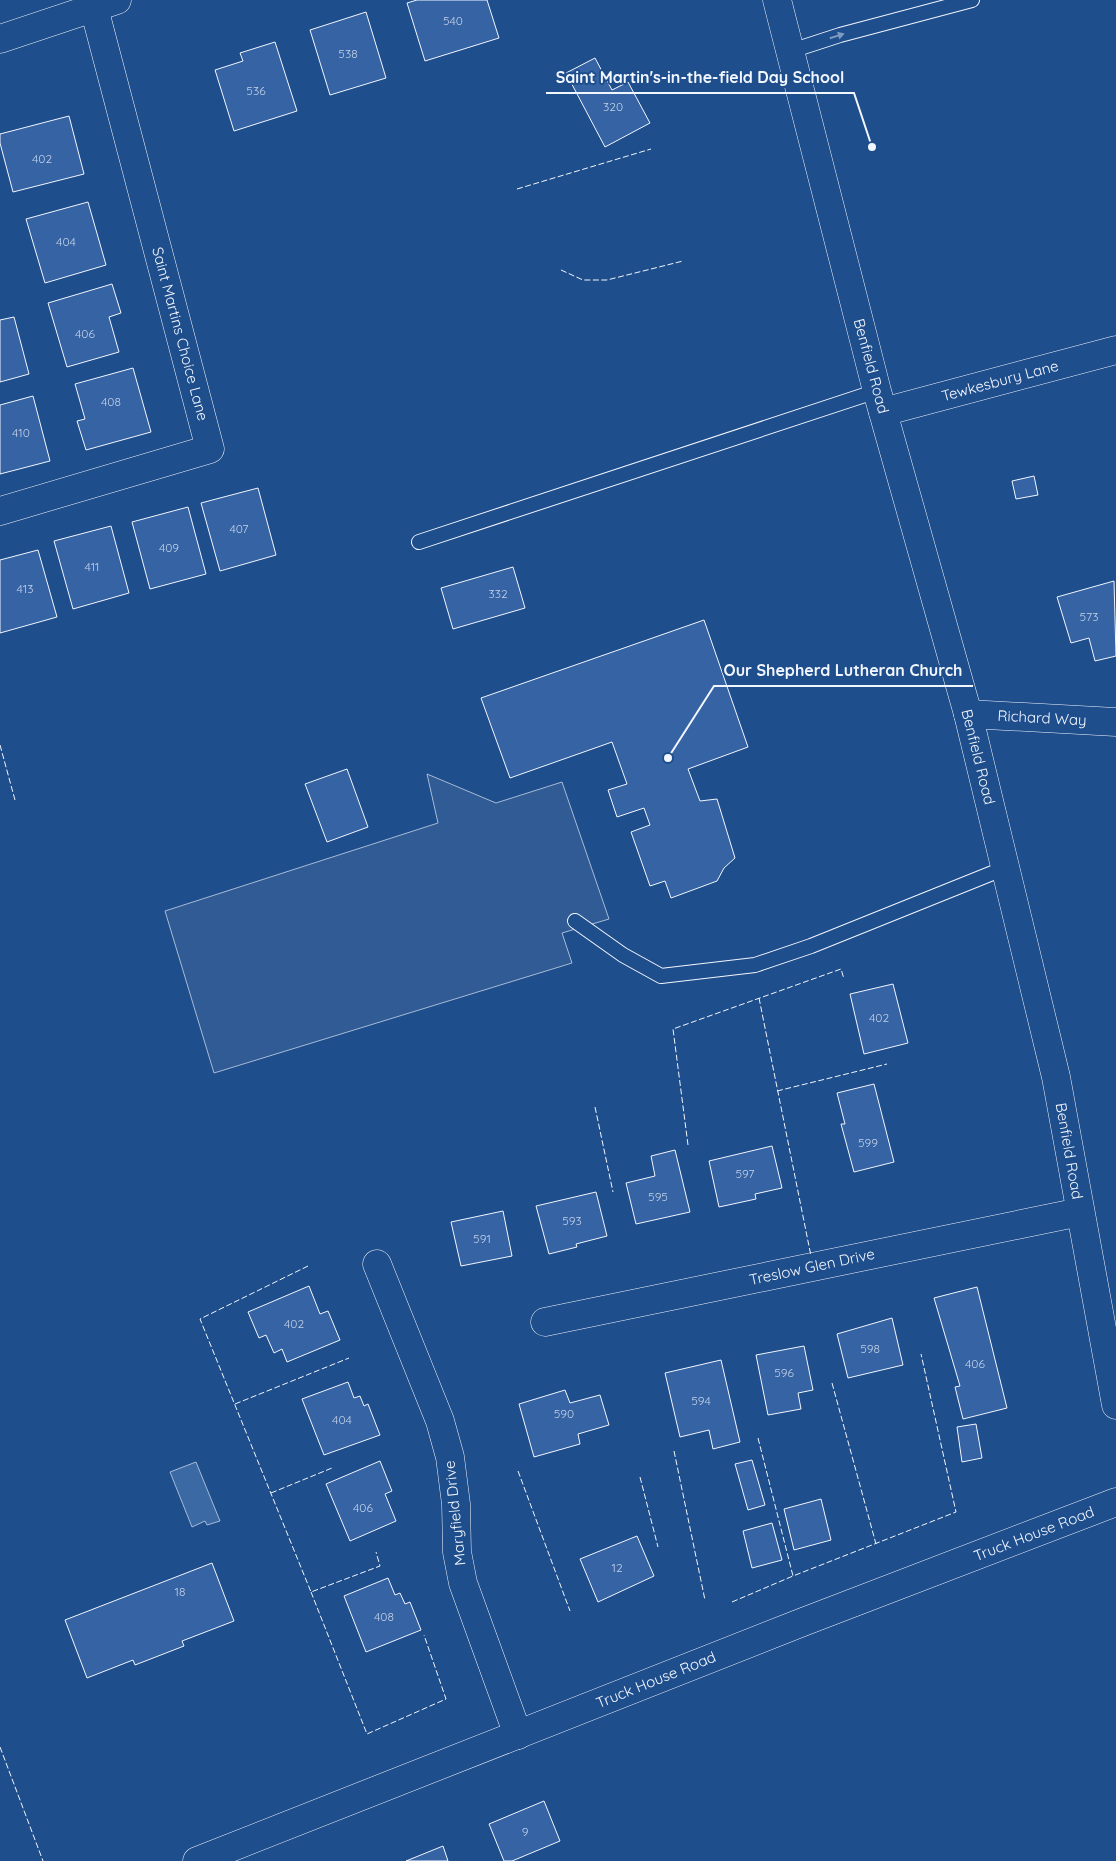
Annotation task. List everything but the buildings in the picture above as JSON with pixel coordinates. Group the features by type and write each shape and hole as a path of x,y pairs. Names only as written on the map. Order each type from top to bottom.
{"street":[{"name":"Benfield Road","path":"777,0 880,401 968,714 1056,1077 1116,1404"},
{"path":"0,39 106,4"},
{"name":"Saint Martins Choice Lane","path":"0,511 210,449 106,4"},
{"name":"Tewkesbury Lane","path":"880,401 1116,350"},
{"name":"Richard Way","path":"968,714 1116,722"},
{"name":"Treslow Glen Drive","path":"545,1322 1080,1212"},
{"name":"Maryfield Drive","path":"377,1264 444,1436 450,1457 456,1504 457,1552 463,1583 518,1735"},
{"name":"Truck House Road","path":"197,1861 1116,1502"}],"lane":[{"path":"791,51 840,35 972,0"},
{"path":"419,542 880,401"},
{"path":"575,921 623,955 661,976 755,964 811,946 1005,868"}],"shaded area":[{"path":"427,774 496,803 562,782 609,919 562,933 572,963 214,1073 165,911 438,823"},
{"path":"196,1462 220,1521 207,1525 205,1521 192,1527 170,1472"}],"fence":[{"path":"517,189 651,149"},
{"path":"561,270 583,280 607,280 683,261"},
{"path":"0,745 15,800"},
{"path":"688,1145 673,1029 841,969 844,979"},
{"path":"759,998 811,1256"},
{"path":"777,1091 887,1064"},
{"path":"595,1107 613,1192"},
{"path":"308,1266 200,1319 311,1592 380,1566 376,1552"},
{"path":"758,1438 793,1576 956,1512 921,1354"},
{"path":"235,1404 349,1358"},
{"path":"832,1383 876,1544"},
{"path":"674,1451 705,1600"},
{"path":"271,1493 332,1468"},
{"path":"518,1471 570,1611"},
{"path":"640,1477 658,1547"},
{"path":"732,1602 793,1576"},
{"path":"311,1592 367,1734 446,1699 424,1635"},
{"path":"0,1747 43,1861"}],"place":[{"name":"Saint Martin's-in-the-field Day School","path":"872,147"},
{"name":"Our Shepherd Lutheran Church","path":"668,758"}]}
